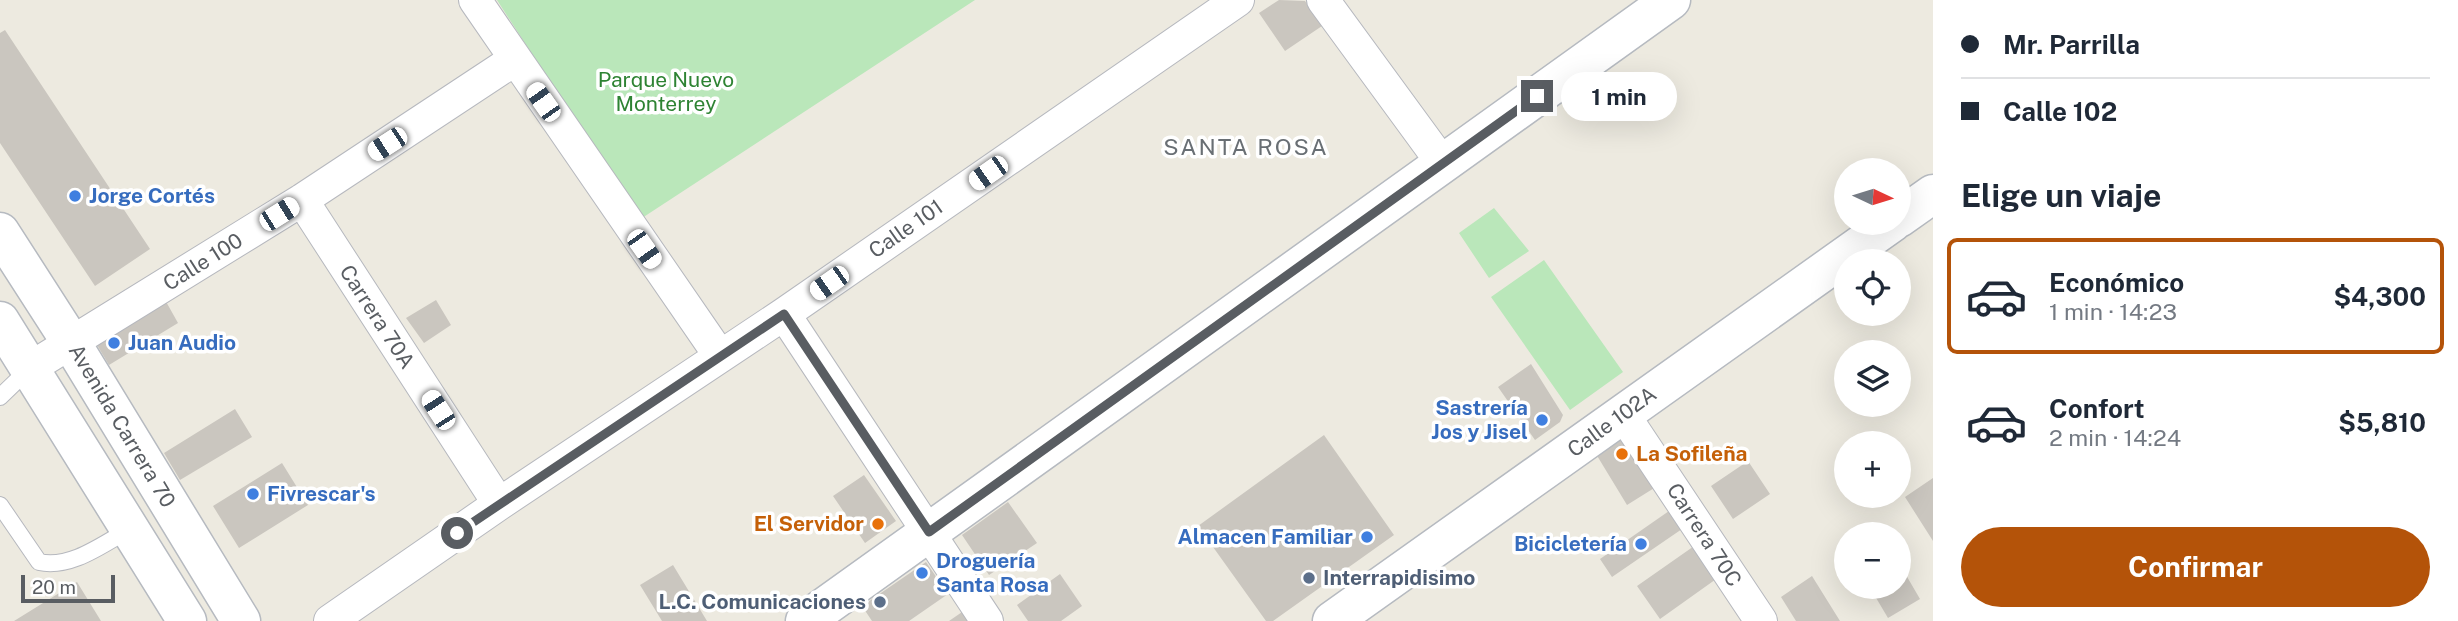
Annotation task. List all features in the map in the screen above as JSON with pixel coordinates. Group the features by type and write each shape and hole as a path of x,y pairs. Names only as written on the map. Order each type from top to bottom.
{"street":[{"path":"475,0 720,356"},
{"name":"Calle 101","path":"330,621 499,504 784,314 1238,0"},
{"path":"1324,0 1443,164"},
{"path":"805,621 1671,0"},
{"name":"Calle 100","path":"30,368 302,200 514,60"},
{"path":"1911,210 1933,194"},
{"name":"Carrera 70A","path":"302,200 499,504"},
{"name":"Avenida Carrera 70","path":"0,232 72,344 241,621"},
{"name":"Calle 102A","path":"1332,621 1875,235"},
{"path":"784,314 987,621"},
{"path":"0,321 187,621"},
{"name":"Carrera 70C","path":"1623,414 1761,621"}],"lane":[{"path":"0,397 30,368"},
{"path":"0,505 39,562 57,565 130,529"}],"green space":[{"name":"Parque Nuevo Monterrey","path":"497,0 975,0 639,220"},
{"path":"1494,208 1529,251 1489,278 1459,233"},
{"path":"1544,260 1623,372 1570,410 1491,297"}],"building":[{"path":"1279,0 1305,1 1322,26 1285,51 1259,13"},
{"name":"Jorge Cortés","path":"5,30 150,249 95,286 0,143 0,33"},
{"path":"164,298 178,323 109,365 94,340"},
{"path":"436,300 451,325 424,343 406,318"},
{"path":"1531,364 1563,415 1560,422 1535,440 1498,387"},
{"path":"235,409 252,437 180,480 164,453"},
{"path":"1628,434 1659,485 1627,505 1596,454"},
{"path":"1324,435 1394,535 1273,621 1266,621 1198,526"},
{"path":"1748,461 1770,494 1733,519 1711,486"},
{"path":"282,463 308,505 239,548 213,506"},
{"path":"864,475 896,521 865,543 833,496"},
{"path":"1933,478 1933,541 1911,506 1911,493"},
{"path":"1008,502 1037,543 989,575 962,535"},
{"name":"Bicicletería","path":"1669,511 1682,529 1612,577 1600,559"},
{"path":"1697,544 1719,577 1660,619 1637,586"},
{"path":"926,562 948,594 909,621 872,621 862,606"},
{"path":"673,565 707,621 662,621 640,585"},
{"path":"1060,574 1082,606 1061,621 1028,621 1017,605"},
{"path":"1812,576 1840,621 1796,621 1781,597"},
{"path":"77,582 101,621 14,621"},
{"path":"1911,584 1920,599 1888,618 1877,599 1911,599"},
{"path":"965,610 973,621 949,621"}],"place":[{"name":"Jorge Cortés","path":"75,196"},
{"name":"Juan Audio","path":"114,343"},
{"name":"Sastrería Jos y Jisel","path":"1542,420"},
{"name":"La Sofileña","path":"1622,454"},
{"name":"Fivrescar's","path":"253,494"},
{"name":"El Servidor","path":"878,524"},
{"name":"Almacen Familiar","path":"1367,537"},
{"name":"Bicicletería","path":"1641,544"},
{"name":"Droguería Santa Rosa","path":"922,573"},
{"name":"Interrapidisimo","path":"1309,578"},
{"name":"L.C. Comunicaciones","path":"880,602"}],"district":[{"name":"SANTA ROSA","path":"1246,147"}],"route":[{"path":"457,533 784,314 929,532 1537,96"}]}
